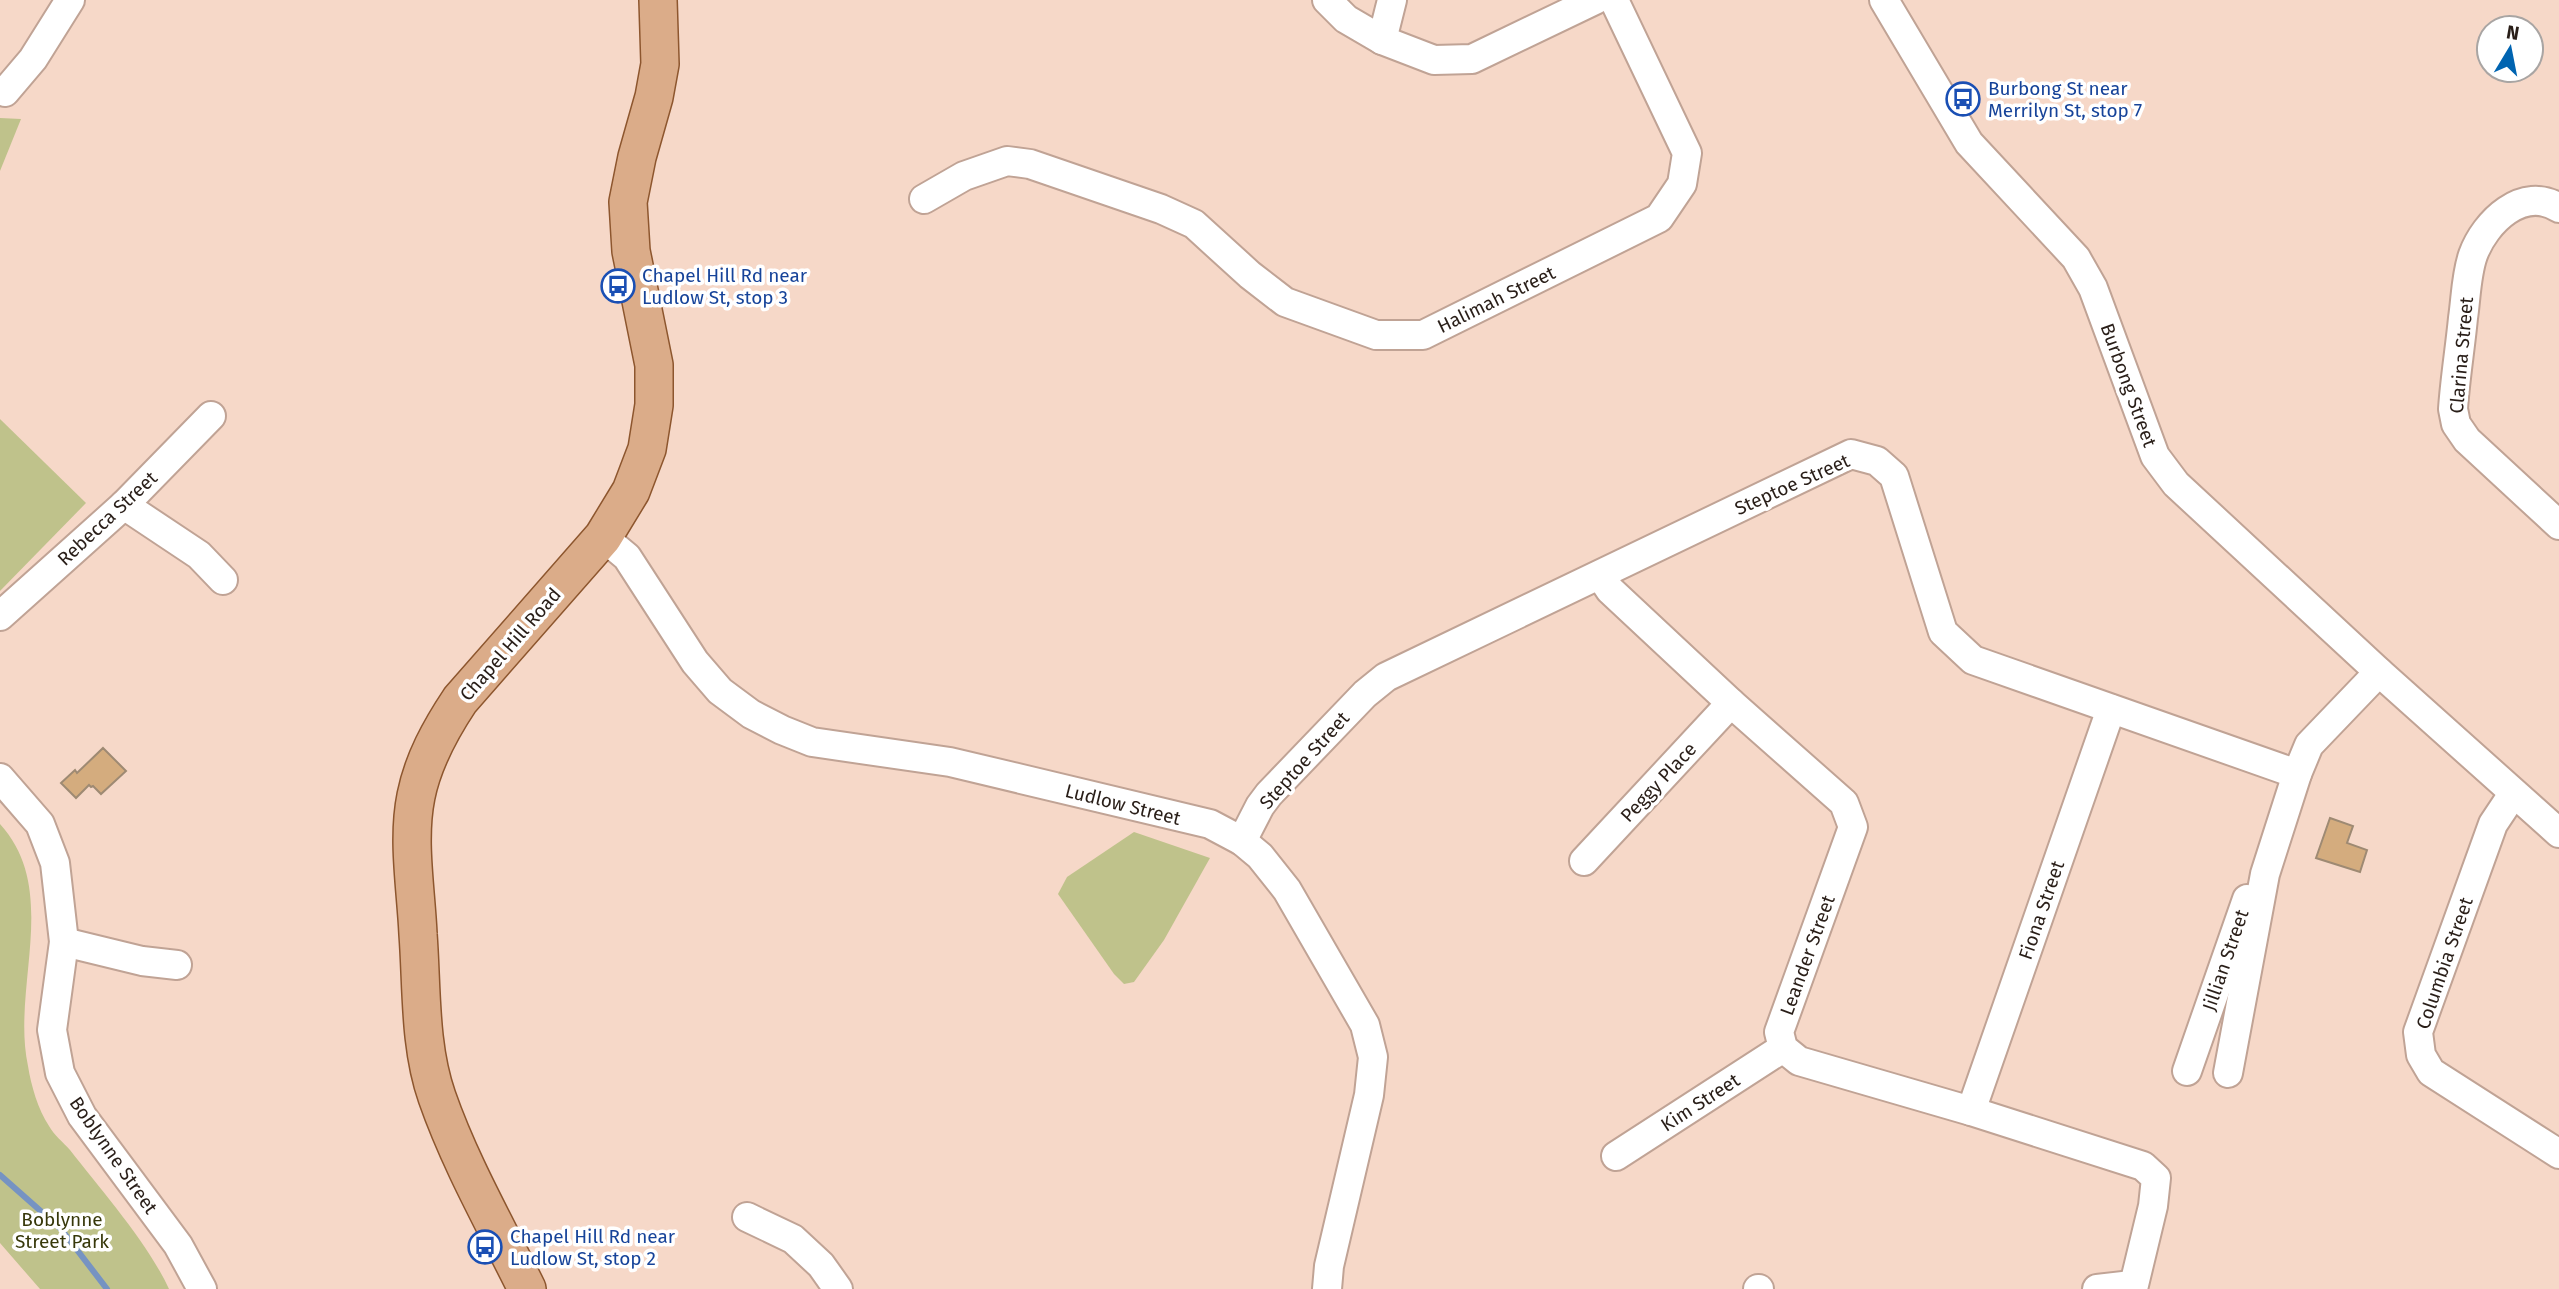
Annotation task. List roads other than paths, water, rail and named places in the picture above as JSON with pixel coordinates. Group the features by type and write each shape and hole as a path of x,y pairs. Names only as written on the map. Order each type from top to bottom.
{"main road":[{"name":"Chapel Hill Road","path":"527,1289 449,1130 430,1071 425,1040 415,880 415,797 434,743 460,700 603,537 635,481 647,449 654,405 654,365 631,251 628,202 660,64 658,0"}],"street":[{"path":"5,92 33,59 70,0"},
{"path":"1327,0 1346,19 1382,40 1434,60 1472,59 1595,0"},
{"path":"1382,40 1392,0"},
{"name":"Halimah Street","path":"924,199 964,177 1007,161 1030,164 1161,209 1194,224 1250,275 1285,302 1376,335 1423,335 1659,218 1682,184 1687,153 1614,0"},
{"name":"Burbong Street","path":"1884,0 1969,142 2076,258 2094,288 2155,456 2176,484 2379,672 2559,833"},
{"name":"Clarina Street","path":"2559,208 2539,200 2518,204 2499,217 2476,247 2469,273 2453,409 2456,424 2467,440 2559,525"},
{"name":"Rebecca Street","path":"0,617 124,505 211,416"},
{"name":"Steptoe Street","path":"1242,841 1264,800 1365,694 1386,677 1851,454 1877,461 1894,476 1943,632 1973,660 2297,774"},
{"path":"124,505 199,555 223,580"},
{"name":"Ludlow Street","path":"603,537 627,557 695,662 720,691 751,714 782,730 812,742 950,762 1210,824 1242,841 1260,856 1287,890 1365,1025 1373,1058 1369,1095 1329,1266 1327,1289"},
{"name":"Leander Street","path":"1600,575 1608,588 1731,703 1844,803 1853,827 1779,1032 1783,1048"},
{"path":"2297,774 2309,745 2379,672"},
{"name":"Peggy Place","path":"1584,862 1731,703"},
{"name":"Fiona Street","path":"1971,1111 2111,709"},
{"name":"Jillian Street","path":"2228,1073 2271,853 2297,774"},
{"name":"Boblynne Street","path":"0,778 40,824 55,863 64,942 52,1030 60,1073 82,1116 178,1245 202,1289"},
{"name":"Columbia Street","path":"2513,794 2493,824 2418,1032 2421,1055 2431,1072 2559,1154"},
{"name":"Jillian Street","path":"2187,1071 2241,914 2271,853"},
{"path":"64,942 142,961 177,965"},
{"path":"1783,1048 1799,1060 2143,1166 2156,1178 2153,1206 2132,1287 2097,1289"},
{"name":"Kim Street","path":"1616,1156 1783,1048"},
{"path":"747,1217 793,1240 821,1265 838,1289"}],"waterway":[{"path":"0,1175 61,1229 107,1289"}],"place":[{"name":"Burbong St near Merrilyn St, stop 7","path":"1963,99"},
{"name":"Chapel Hill Rd near Ludlow St, stop 3","path":"618,286"},
{"name":"Chapel Hill Rd near Ludlow St, stop 2","path":"485,1247"}],"park label":[{"name":"Boblynne Street Park","path":"62,1230"}]}
